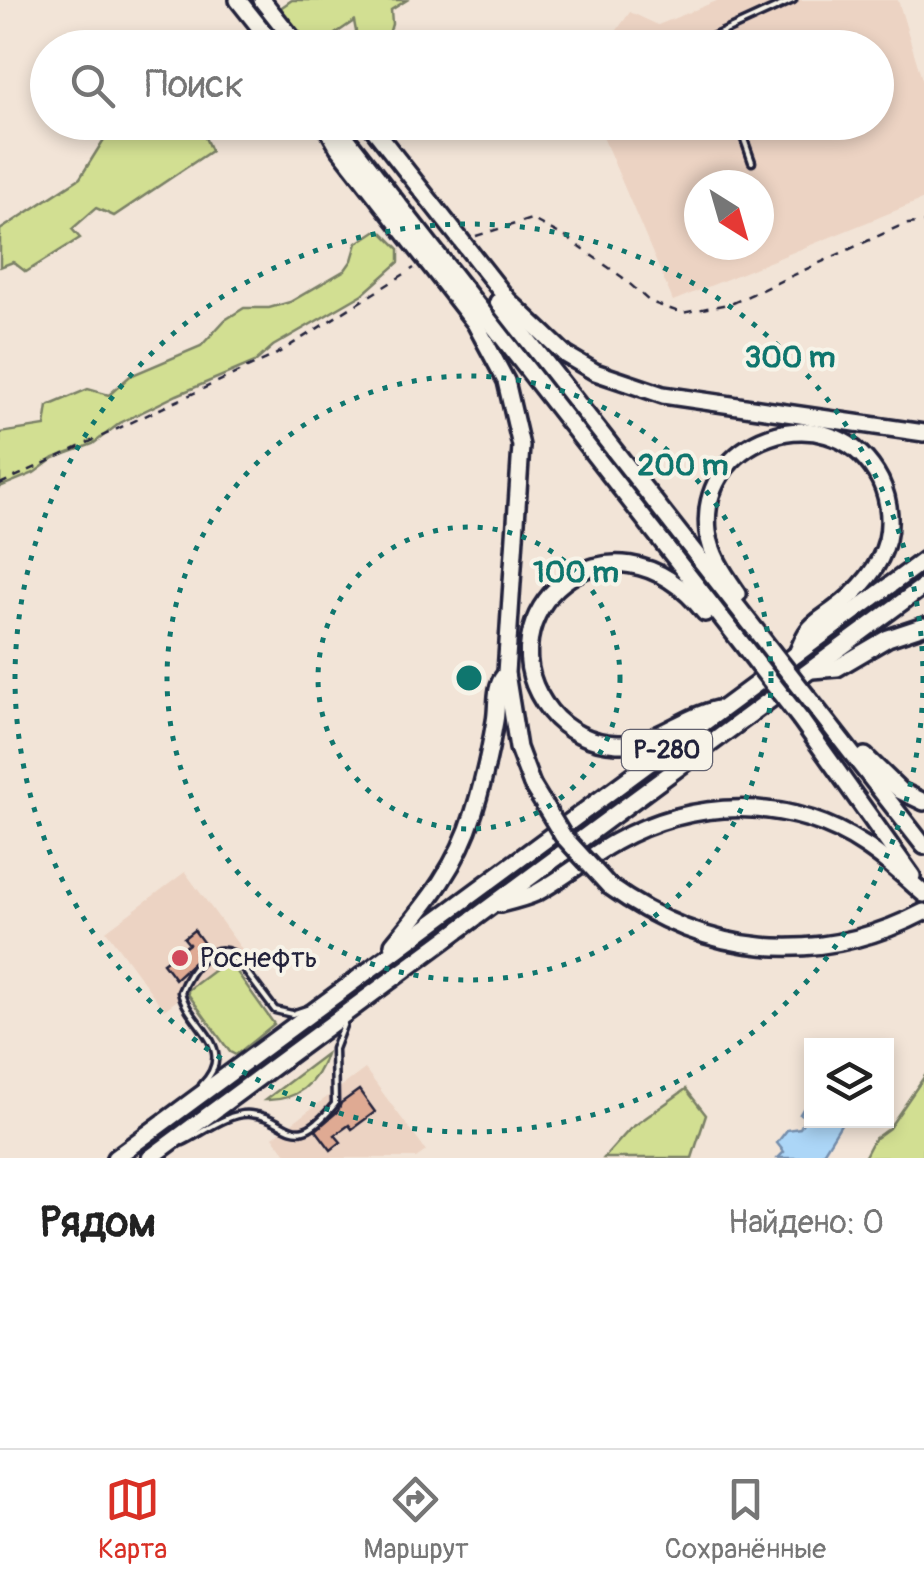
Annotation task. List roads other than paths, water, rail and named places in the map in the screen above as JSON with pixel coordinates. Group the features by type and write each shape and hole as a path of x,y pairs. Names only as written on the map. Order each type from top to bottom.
{"highway":[{"path":"238,0 262,30"},
{"path":"262,0 286,30"},
{"path":"334,140 475,323 506,381 521,446 506,673 518,748 532,785 563,836 609,886 674,924 721,940 767,948 855,940 924,912"},
{"path":"348,140 801,720 924,893"},
{"path":"372,140 924,846"},
{"path":"382,140 508,300 566,355 595,372 663,395 924,434"},
{"path":"760,637 749,609 720,567 712,547 708,513 714,487 731,460 755,441 784,431 824,433 854,449 874,470 884,490 889,529 873,572 845,602 808,629 796,656"},
{"name":"Р-280","path":"114,1158 924,560"},
{"path":"725,707 690,716 665,733 640,742 616,744 584,737 555,718 539,694 529,658 534,625 554,591 574,575 600,565 629,564 672,579 723,634 746,649"},
{"name":"Р-280","path":"151,1158 924,586"},
{"path":"812,670 837,668 888,638 924,626"},
{"path":"376,964 439,888 458,858 483,775 495,720 498,682 506,673"},
{"path":"820,713 844,730 887,780 924,802"},
{"path":"491,907 534,894 613,843 658,822 703,810 747,808 793,814 837,830 865,845 924,893"}],"lane":[{"path":"727,30 792,0"},
{"path":"744,140 752,162"},
{"path":"176,1112 215,1067 213,1044 181,992 195,968 214,951 226,949 232,953 283,1014 325,1002"},
{"path":"151,1158 236,1115 262,1116 294,1132 304,1130 334,1104 338,1032 359,1003"}],"water":[{"path":"804,1121 804,1128 839,1128 820,1158 778,1158 784,1152 777,1143 787,1130 800,1128"}],"place":[{"name":"Роснефть","path":"180,958"}]}
